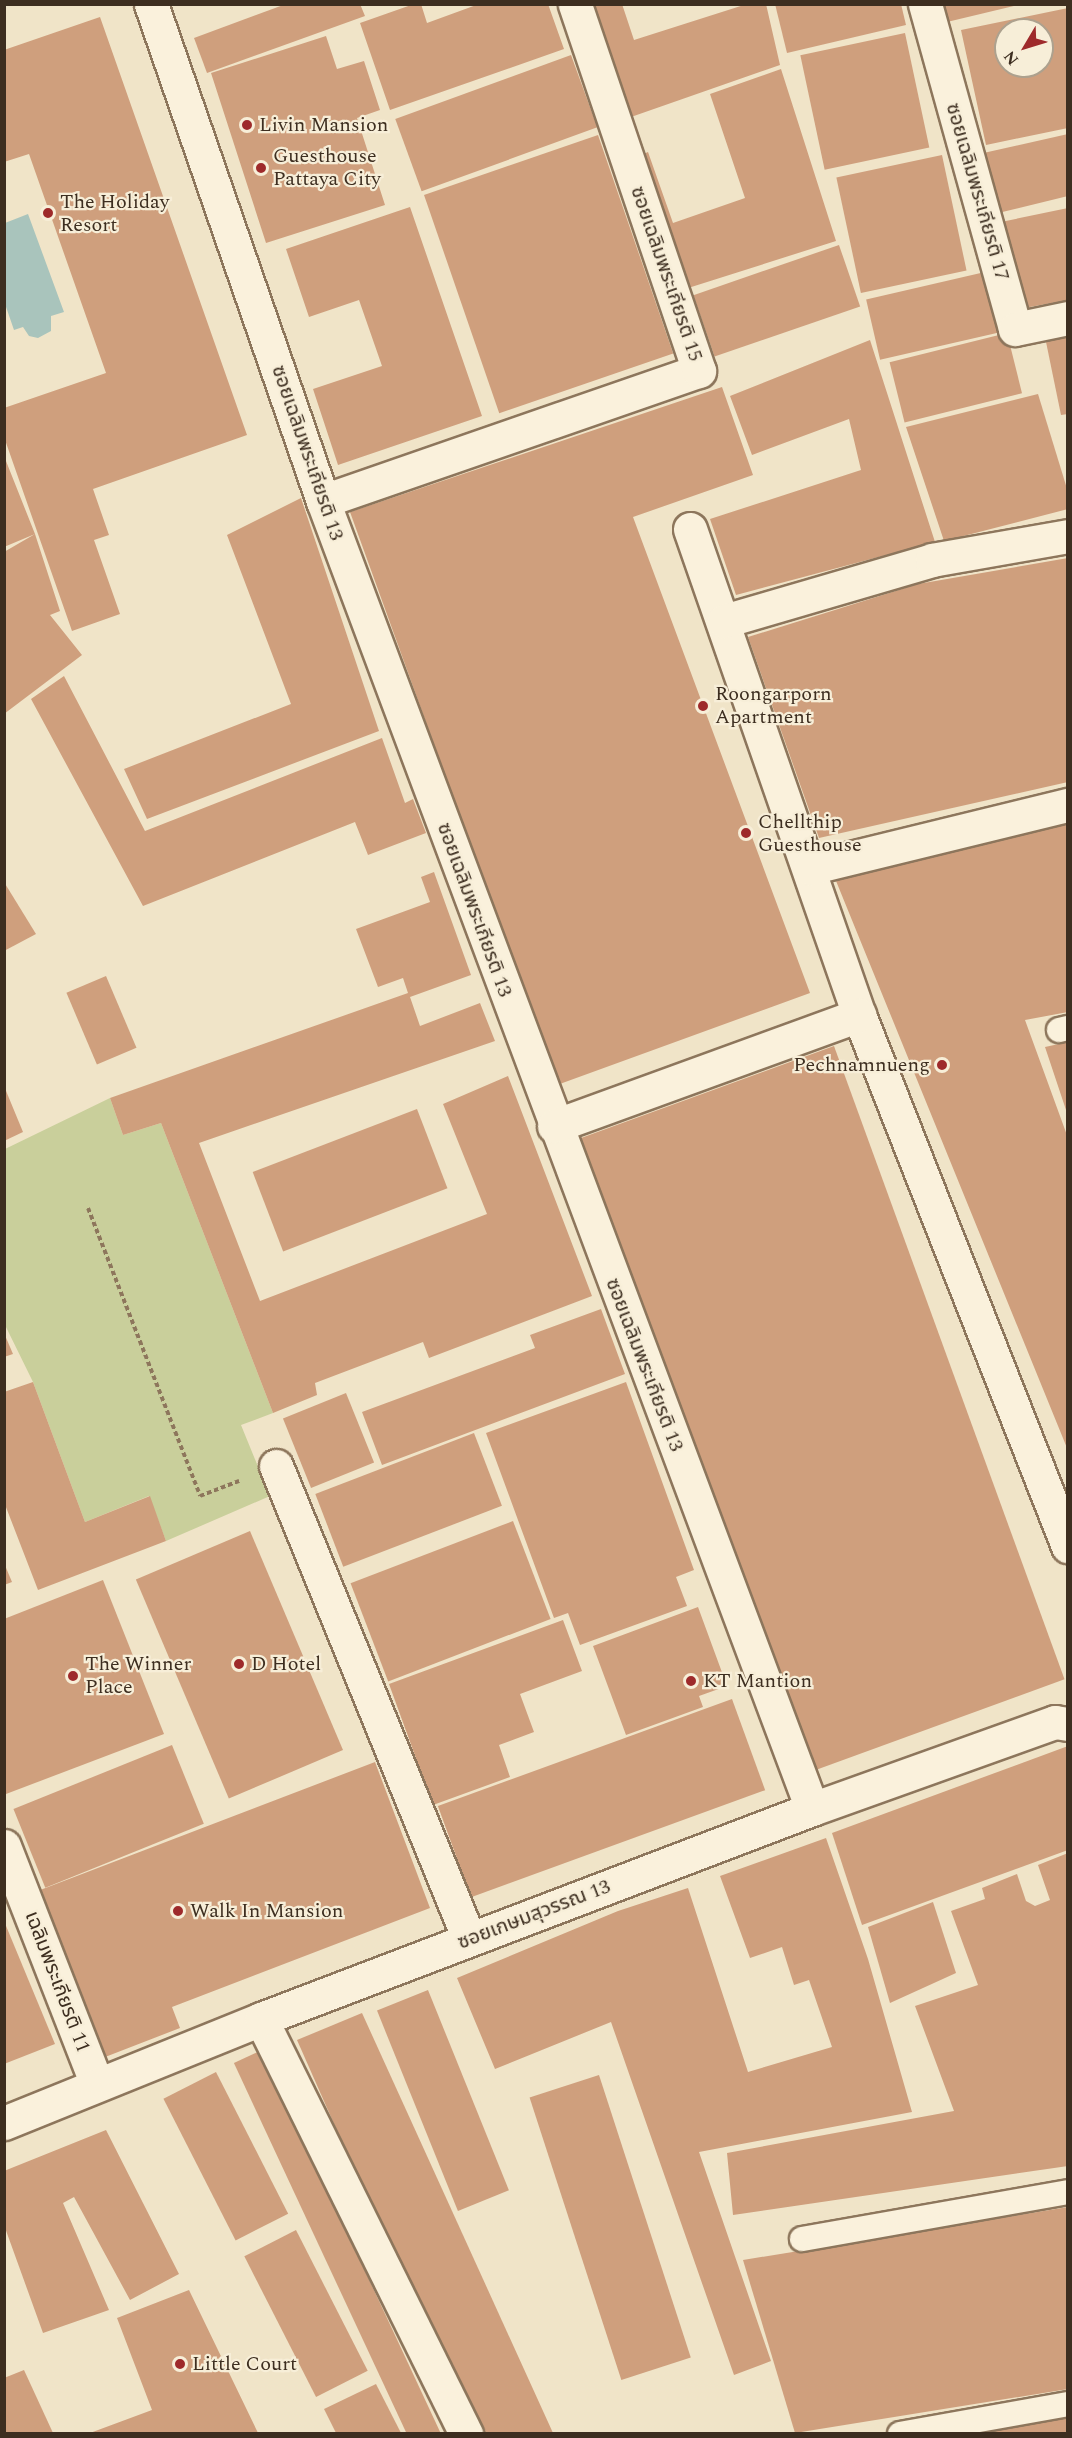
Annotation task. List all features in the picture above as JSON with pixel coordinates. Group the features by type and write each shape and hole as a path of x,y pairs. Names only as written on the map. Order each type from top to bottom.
{"street":[{"name":"ซอยเฉลิมพระเกียรติ 13","path":"151,4 323,501 554,1126 812,1809"},
{"name":"ซอยเฉลิมพระเกียรติ 15","path":"323,501 699,371 575,4"},
{"name":"ซอยเฉลิมพระเกียรติ 17","path":"925,4 1015,329 1068,318"},
{"path":"690,529 724,621 859,1015 1068,1546"},
{"path":"724,621 932,560 1068,536"},
{"path":"809,868 1068,806"},
{"path":"554,1126 859,1015"},
{"path":"276,1466 469,1939"},
{"name":"ซอยเกษมสุวรรณ 13","path":"4,2123 261,2019 812,1809 1055,1722 1068,1724"},
{"name":"เฉลิมพระเกียรติ 11","path":"4,1846 97,2085"},
{"path":"261,2019 466,2433"}],"lane":[{"path":"802,2239 1068,2192"},
{"path":"900,2433 1068,2404"}],"path":[{"path":"87,1208 200,1496 276,1466"}],"green space":[{"path":"110,1098 123,1135 161,1123 273,1413 241,1425 270,1496 166,1541 149,1496 85,1522 33,1382 5,1325 5,1149"}],"water":[{"path":"28,214 64,312 51,316 51,331 38,338 29,336 23,327 14,330 5,304 5,223"}],"building":[{"path":"286,4 360,4 365,16 207,73 194,38"},
{"path":"414,4 421,4 427,23 479,4 548,4 564,49 390,110 360,23"},
{"path":"593,4 622,4 634,40 747,4 766,4 780,65 631,117"},
{"path":"775,4 901,4 906,25 787,53"},
{"path":"942,4 1017,4 1018,5 947,22"},
{"path":"1068,8 1068,128 986,145 961,30 994,23 994,78 1054,78 1054,18 1019,18"},
{"path":"100,17 247,435 93,489 109,535 94,540 120,614 72,631 4,437 4,408 106,373 29,154 4,162 4,50"},
{"path":"905,33 929,147 825,170 800,55"},
{"path":"326,36 337,69 364,61 380,110 357,118 385,205 266,243 211,73"},
{"path":"571,55 597,127 422,191 395,119"},
{"path":"781,69 836,241 685,289 639,156 648,152 673,223 745,198 710,94"},
{"path":"1068,134 1068,196 994,214 979,154"},
{"path":"598,135 673,353 499,413 424,195"},
{"path":"942,155 967,270 861,293 836,177"},
{"path":"410,207 482,416 338,465 313,389 382,366 359,300 309,317 286,249"},
{"path":"1068,208 1068,300 1019,309 1001,222"},
{"path":"839,245 860,306 715,357 693,295"},
{"path":"985,272 999,332 880,360 866,299"},
{"path":"1068,332 1068,414 1061,415 1045,337"},
{"path":"1007,333 1022,393 905,422 890,362"},
{"path":"870,340 935,542 736,595 710,519 861,470 849,419 752,455 730,396"},
{"path":"722,387 753,475 633,517 810,993 557,1085 350,512"},
{"path":"1038,394 1068,492 1068,509 944,541 906,427"},
{"path":"4,456 35,534 4,547"},
{"path":"301,498 379,731 147,819 124,769 291,704 227,535"},
{"path":"35,534 60,611 50,615 82,655 4,714 4,552"},
{"path":"1068,558 1068,782 819,838 748,637 918,584"},
{"path":"64,676 145,831 382,738 405,803 413,799 426,833 368,855 355,822 143,906 31,699"},
{"path":"1068,822 1068,1012 1025,1020 1068,1138 1067,1448 834,876 962,841"},
{"path":"434,872 471,975 410,997 420,1026 480,1003 495,1041 199,1143 260,1301 487,1214 443,1104 508,1076 592,1296 429,1358 423,1342 315,1383 317,1395 273,1413 161,1123 123,1135 110,1098 408,993 403,978 378,987 356,929 430,902 421,877"},
{"path":"4,882 36,934 4,951"},
{"path":"106,976 136,1048 97,1065 66,993"},
{"path":"1068,1042 1068,1113 1067,1113 1045,1047"},
{"path":"834,1046 1065,1679 806,1773 576,1140"},
{"path":"4,1086 23,1132 4,1141"},
{"path":"417,1109 447,1188 283,1251 253,1172"},
{"path":"601,1309 625,1374 382,1465 362,1412 535,1348 530,1335"},
{"path":"4,1333 13,1354 4,1357"},
{"path":"33,1382 85,1522 150,1496 166,1541 38,1590 4,1502 4,1392"},
{"path":"626,1382 694,1570 676,1577 687,1606 580,1645 568,1613 554,1618 486,1433"},
{"path":"346,1393 374,1463 311,1488 283,1418"},
{"path":"474,1433 502,1506 343,1567 315,1494"},
{"path":"513,1521 551,1619 388,1681 351,1583"},
{"name":"D Hotel","path":"250,1531 343,1750 229,1799 136,1579"},
{"path":"4,1563 12,1582 4,1585"},
{"name":"The Winner Place","path":"103,1580 164,1734 6,1794 4,1619"},
{"path":"698,1607 727,1686 699,1696 703,1707 626,1735 593,1646"},
{"path":"563,1620 582,1671 520,1694 534,1732 499,1745 510,1777 433,1805 389,1684"},
{"path":"732,1699 765,1790 471,1897 438,1806"},
{"path":"172,1745 204,1824 45,1888 13,1809"},
{"path":"1068,1746 1068,1850 862,1925 832,1833"},
{"path":"375,1762 430,1908 172,2007 180,2028 100,2059 35,1892"},
{"path":"826,1838 868,1959 912,2112 699,2152 771,2361 734,2375 611,2022 495,2069 457,1978 618,1911 688,1888 748,2072 832,2047 809,1980 794,1985 782,1947 750,1958 720,1876"},
{"path":"1068,1853 1068,2166 733,2215 727,2153 954,2111 915,2006 978,1985 951,1911 985,1899 982,1888 1017,1874 1026,1901 1035,1906 1050,1900 1038,1865"},
{"path":"933,1902 956,1973 890,2003 868,1927"},
{"path":"4,1921 55,2044 4,2064"},
{"path":"428,1990 509,2190 458,2211 377,2011"},
{"path":"362,2013 553,2433 481,2433 399,2271 297,2040"},
{"path":"262,2050 441,2434 407,2434 234,2063"},
{"path":"216,2072 288,2214 236,2240 163,2099"},
{"path":"599,2075 691,2357 621,2380 530,2098"},
{"path":"106,2130 179,2274 130,2300 74,2197 63,2203 109,2310 43,2333 4,2225 4,2171"},
{"path":"1068,2207 1068,2389 795,2433 743,2260"},
{"path":"296,2230 368,2371 316,2397 244,2256"},
{"name":"Little Court","path":"189,2290 258,2433 90,2433 152,2410 117,2318"},
{"path":"24,2370 53,2433 4,2433 4,2378"},
{"path":"376,2384 401,2433 336,2433 324,2409"},
{"path":"1068,2418 1068,2433 987,2433 987,2432"}],"place":[{"name":"Livin Mansion","path":"247,125"},
{"name":"Guesthouse Pattaya City","path":"261,168"},
{"name":"The Holiday Resort","path":"48,213"},
{"name":"Roongarporn Apartment","path":"703,706"},
{"name":"Chellthip Guesthouse","path":"746,833"},
{"name":"Pechnamnueng","path":"942,1065"},
{"name":"D Hotel","path":"239,1664"},
{"name":"The Winner Place","path":"73,1676"},
{"name":"KT Mantion","path":"691,1681"},
{"name":"Walk In Mansion","path":"178,1911"},
{"name":"Little Court","path":"180,2364"}]}
